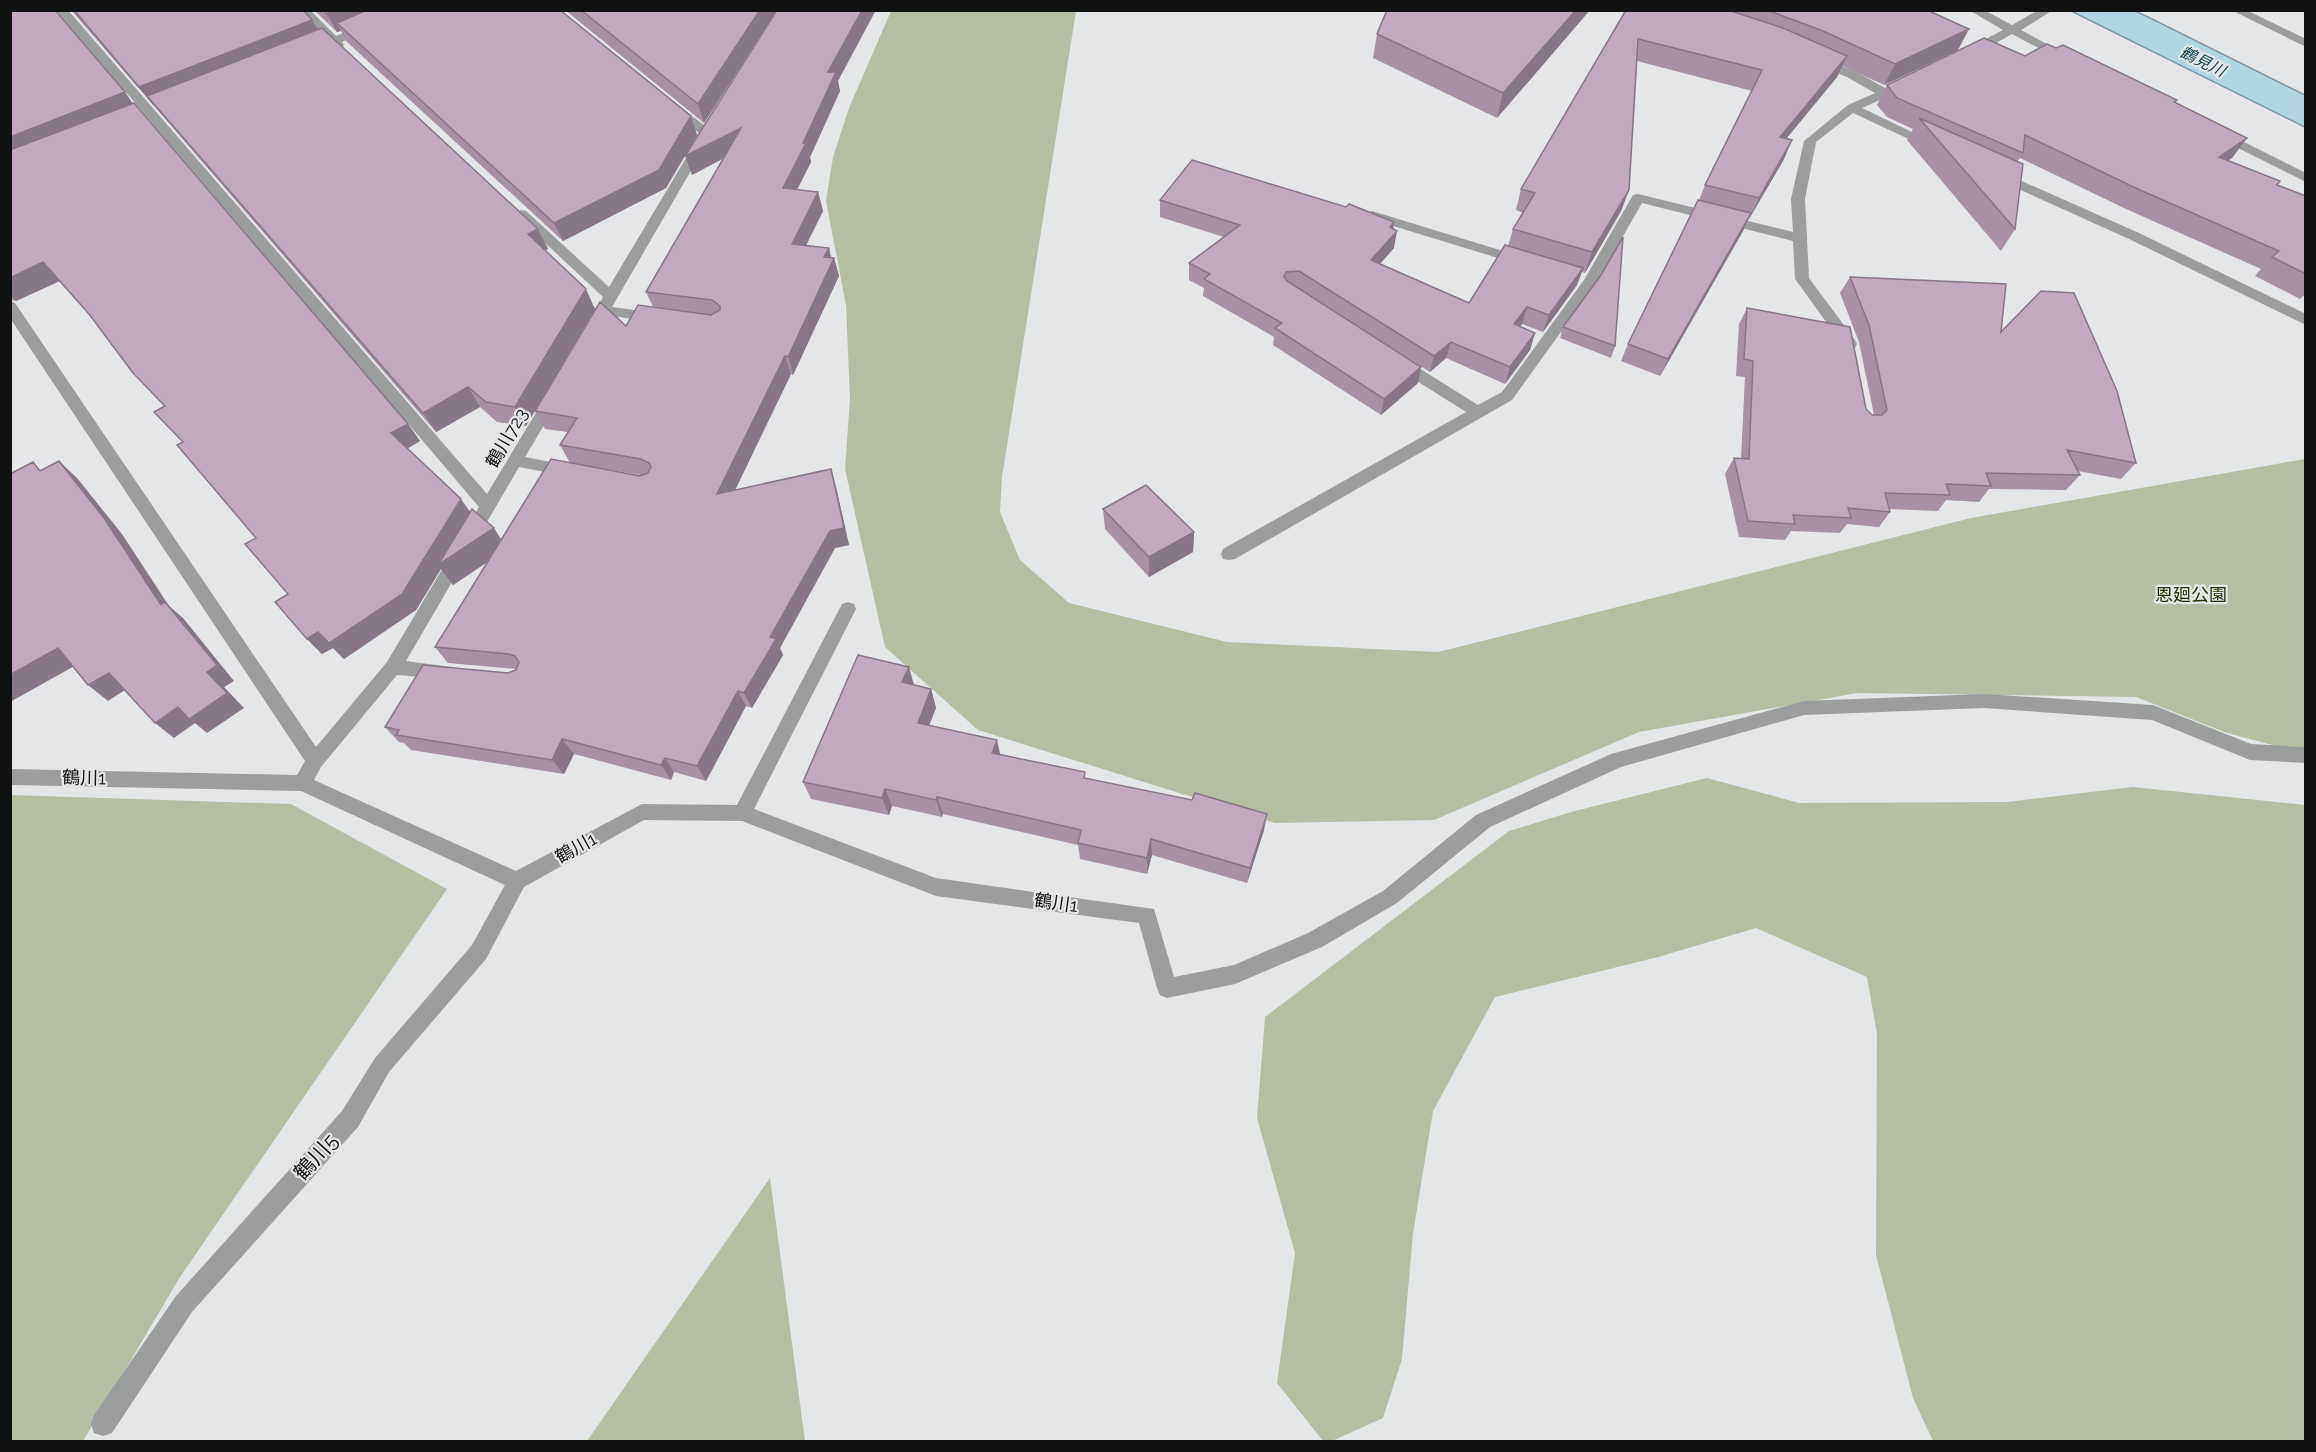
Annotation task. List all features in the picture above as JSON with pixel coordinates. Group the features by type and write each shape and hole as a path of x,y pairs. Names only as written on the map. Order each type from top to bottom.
{"street":[{"path":"61,10 488,506"},
{"path":"303,10 351,57"},
{"path":"301,54 411,10"},
{"path":"1974,10 2016,28 2080,65"},
{"path":"1957,59 2048,10"},
{"path":"2236,10 2306,44"},
{"path":"1808,57 1851,74 1886,94"},
{"path":"1854,363 1850,342 1802,279 1798,200 1809,141 1852,108 1916,79"},
{"path":"585,341 710,128 662,97"},
{"path":"1852,108 1950,153"},
{"path":"2206,127 2306,178"},
{"path":"1982,167 2134,236 2306,321"},
{"path":"1229,554 1476,411 1507,396 1638,198 1800,238"},
{"path":"515,208 610,296"},
{"path":"1353,210 1533,265"},
{"path":"10,306 315,761"},
{"path":"602,310 672,320"},
{"path":"1388,356 1476,411"},
{"name":"鶴川723","path":"302,783 315,761 393,667 556,391"},
{"path":"516,461 582,473"},
{"path":"742,813 848,609"},
{"path":"393,667 462,673"},
{"name":"鶴川1","path":"10,777 302,783 517,881 642,812 742,813 936,887 1147,915 1167,988 1235,974 1316,940 1390,897 1483,821 1617,760 1804,708 1984,701 2153,713 2250,752 2306,755"},
{"name":"鶴川5","path":"103,1424 184,1304 350,1119 382,1065 479,952 517,881"}],"green space":[{"name":"恩廻公園","path":"891,11 1076,11 1002,477 1000,512 1020,560 1069,603 1227,642 1438,652 1971,518 2305,459 2305,747 2276,746 2227,733 2136,697 1857,693 1639,732 1434,820 1275,823 978,730 885,647 845,469 850,399 846,305 826,201 833,157 849,108"},
{"path":"1707,778 1799,803 2007,802 2133,787 2305,805 2305,1441 1933,1441 1913,1398 1876,1255 1877,1034 1867,977 1756,928 1658,957 1495,997 1433,1111 1413,1233 1402,1359 1383,1418 1332,1441 1323,1441 1277,1383 1295,1253 1257,1118 1265,1017 1509,831 1571,812"},
{"path":"11,795 291,804 447,889 180,1277 83,1441 11,1442"},
{"path":"770,1178 805,1441 587,1441"}],"water":[{"name":"鶴見川","path":"2071,11 2135,11 2148,17 2305,95 2305,127"}],"building":[{"path":"10,10 55,10 125,92 10,137"},
{"path":"74,10 303,10 312,20 139,87"},
{"path":"324,10 336,10 327,14"},
{"path":"367,10 560,10 691,116 659,170 554,223 337,23"},
{"path":"581,10 760,10 698,104"},
{"path":"777,10 862,10 828,72 836,72 803,143 806,143 783,188 818,192 792,244 829,248 824,257 834,258 788,357 785,356 717,494 831,469 844,528 830,531 770,637 776,639 744,693 738,691 697,766 665,758 661,765 562,739 552,760 396,735 399,730 385,727 423,665 508,673 516,670 519,662 515,656 509,654 435,647 551,459 640,476 648,473 651,467 649,463 641,459 560,445 577,418 535,411 600,302 626,326 638,305 711,315 720,310 720,306 712,300 646,292 741,128 685,156"},
{"path":"1387,10 1576,10 1503,93 1377,34"},
{"path":"1626,10 1728,10 1783,28 1847,56 1780,137 1792,140 1759,198 1705,185 1762,70 1638,39 1629,190 1592,252 1513,229 1535,193 1521,189"},
{"path":"1767,10 1927,10 1969,29 1895,64 1823,31"},
{"path":"322,28 538,229 528,234 586,289 515,407 486,402 468,387 423,413 147,96"},
{"path":"1984,38 2025,56 2047,44 2056,48 2063,45 2177,100 2174,102 2247,138 2219,157 2280,181 2277,185 2306,196 2306,274 2272,257 2279,251 2140,190 2025,135 2023,153 1897,98 1887,85"},
{"path":"134,103 408,424 391,433 461,499 402,594 329,643 318,632 307,639 275,602 288,594 245,544 256,538 177,445 183,442 154,412 165,406 133,373 89,314 43,262 10,278 10,150"},
{"path":"1919,118 2023,164 2015,229"},
{"path":"1192,160 1346,207 1349,204 1394,222 1390,227 1397,231 1371,260 1469,303 1505,245 1583,268 1549,315 1527,307 1514,324 1535,333 1510,367 1451,342 1434,356 1299,271 1286,272 1284,277 1287,281 1421,367 1384,399 1275,328 1282,323 1204,279 1210,274 1189,263 1240,225 1160,200"},
{"path":"1698,200 1751,213 1668,359 1628,344"},
{"path":"1623,237 1615,346 1563,327 1601,275"},
{"path":"1850,277 2006,284 2001,332 2041,291 2074,293 2117,391 2136,463 2067,450 2080,475 1986,473 1991,486 1946,484 1950,495 1885,493 1890,512 1848,508 1851,518 1793,515 1795,524 1748,521 1734,458 1749,459 1753,361 1744,359 1747,308 1850,327 1866,409 1872,415 1882,415 1887,410 1869,325"},
{"path":"59,461 104,518 161,605 165,602 217,665 207,672 227,693 189,719 178,707 155,723 109,673 88,685 58,648 10,675 10,474 33,462 40,471"},
{"path":"1146,485 1194,532 1149,557 1103,509"},
{"path":"472,509 494,528 438,565"},
{"path":"858,655 909,667 902,682 931,689 918,723 997,740 992,753 1085,772 1084,778 1192,800 1195,793 1267,814 1250,868 1151,839 1147,858 1078,843 1081,830 937,797 936,800 885,789 882,798 803,782"}]}
